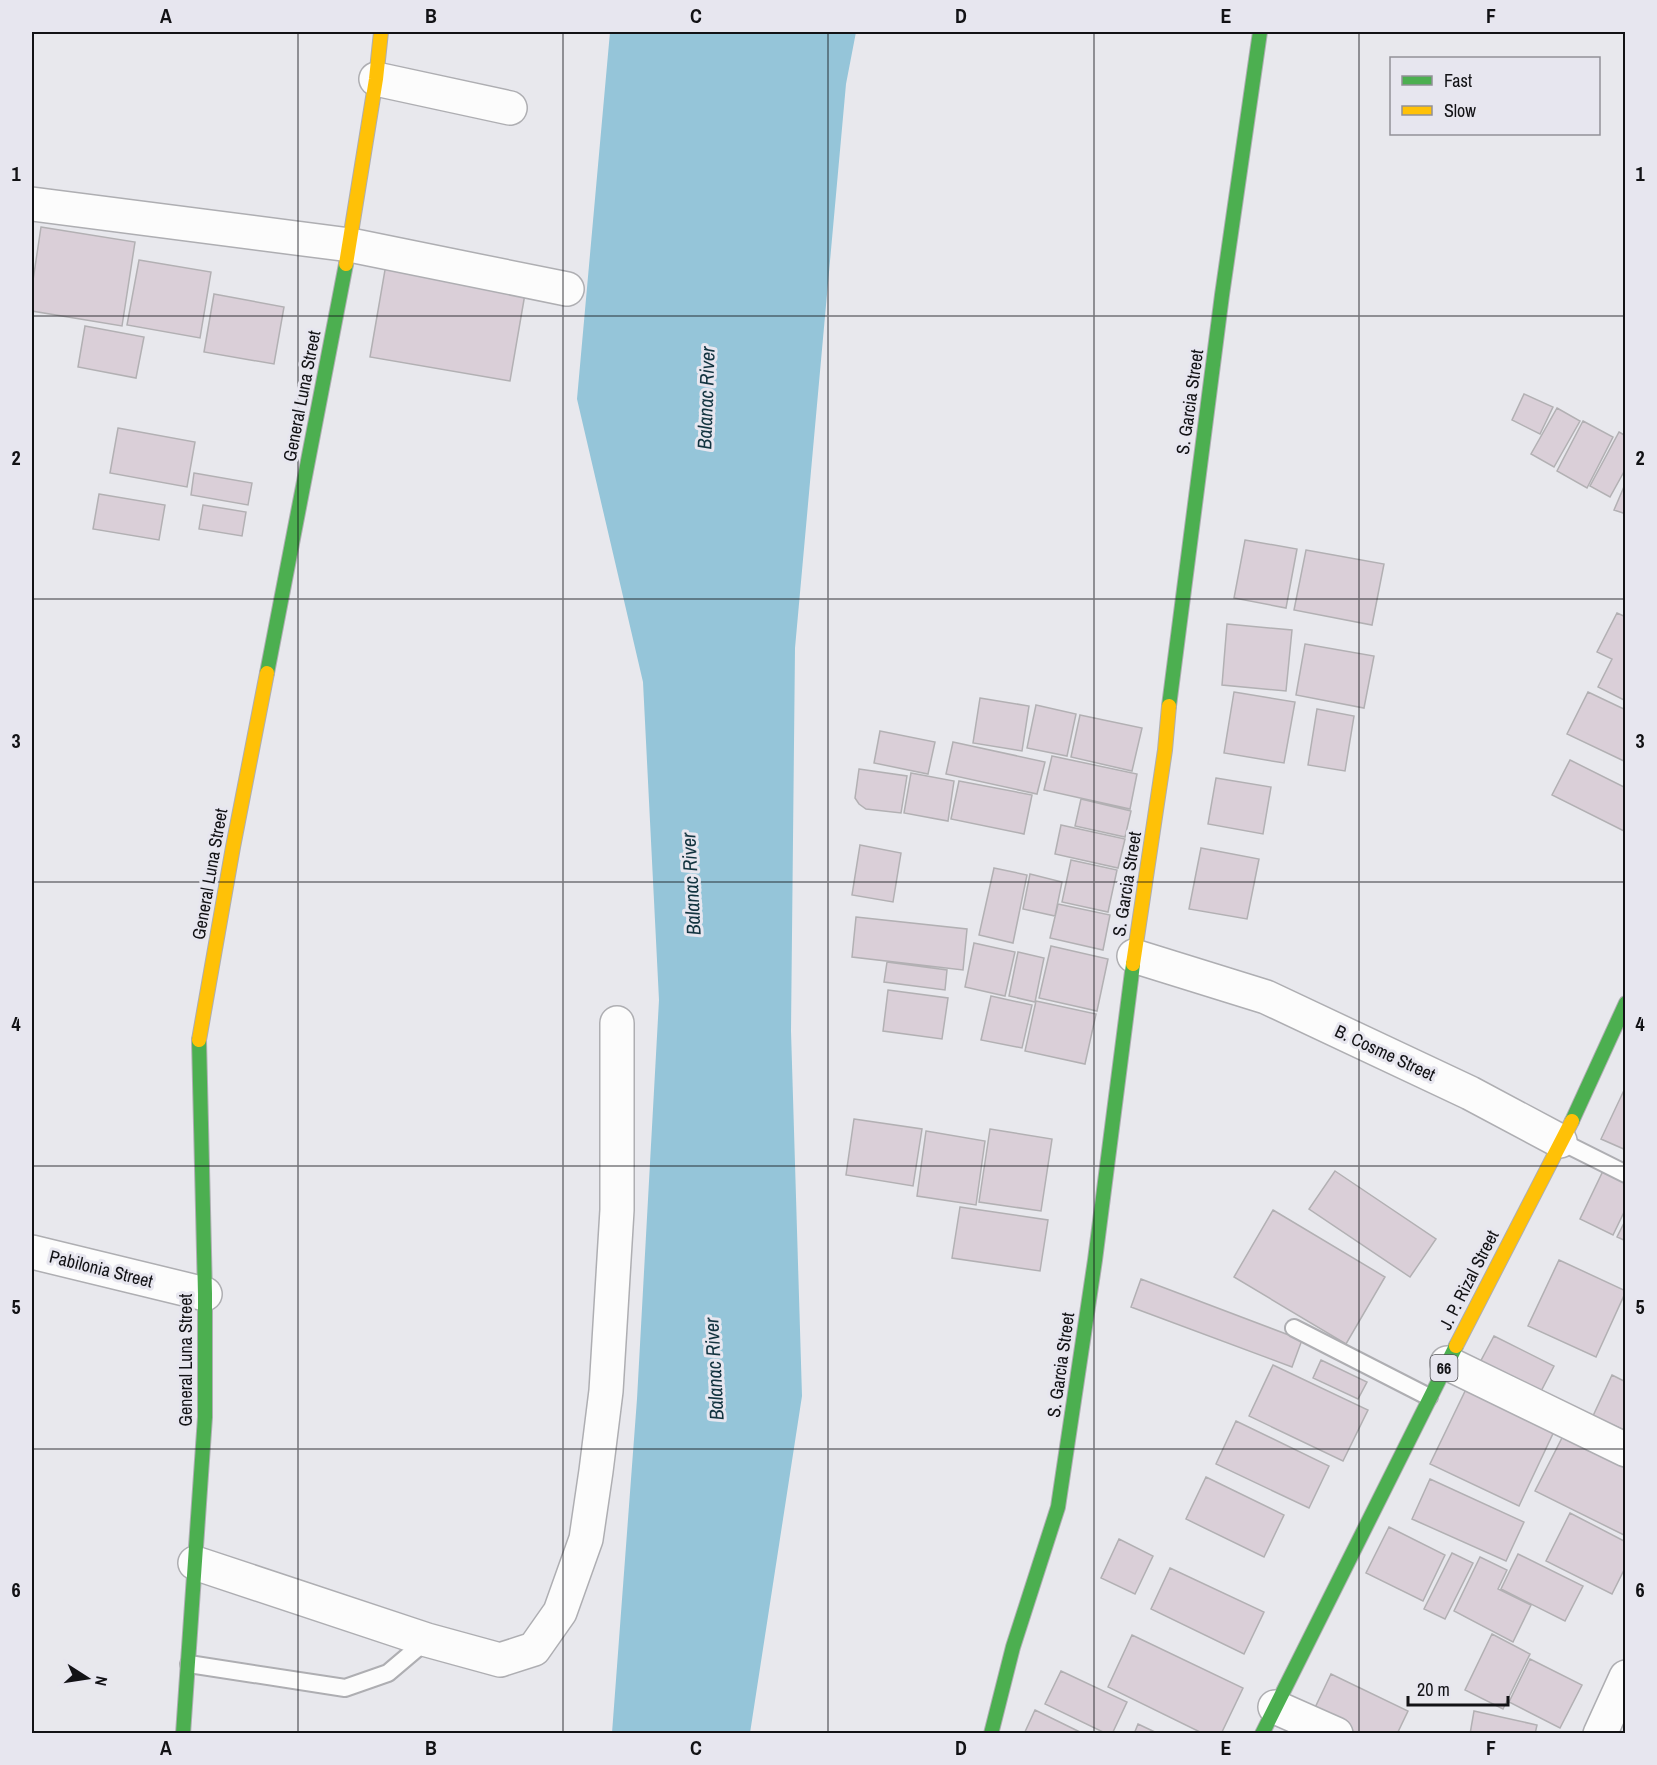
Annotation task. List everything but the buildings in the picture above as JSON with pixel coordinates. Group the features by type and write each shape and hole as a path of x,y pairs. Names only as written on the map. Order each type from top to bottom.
{"street":[{"name":"General Luna Street","path":"183,1734 205,1417 200,1039 233,847 350,245 376,79 381,32"},
{"name":"S. Garcia Street","path":"991,1734 1013,1647 1058,1507 1095,1260 1134,956 1165,750 1173,666 1260,32"},
{"path":"376,79 510,108"},
{"path":"32,204 350,245 567,289"},
{"name":"B. Cosme Street","path":"1134,956 1266,997 1470,1093 1560,1141"},
{"name":"J. P. Rizal Street","path":"1268,1720 1429,1397 1577,1112 1626,1003"},
{"path":"195,1563 427,1640 500,1660 534,1649 560,1612 586,1539 606,1391 617,1210 617,1023"},
{"name":"Pabilonia Street","path":"32,1252 205,1294"},
{"path":"1447,1363 1626,1450"},
{"path":"1600,1734 1626,1677"},
{"path":"1268,1720 1336,1734"}],"lane":[{"name":"B. Cosme Street","path":"1560,1141 1626,1174"},
{"path":"1294,1328 1429,1397"},
{"path":"189,1664 345,1688 388,1673 427,1640"}],"water":[{"name":"Balanac River","path":"610,32 856,32 846,84 795,648 791,1031 802,1396 750,1733 612,1733 637,1399 659,1000 643,682 577,399"}],"traffic: fast":[{"path":"1169,706 1222,295 1260,32"},
{"path":"267,673 346,264"},
{"path":"991,1734 1013,1647 1058,1507 1095,1260 1133,964"},
{"path":"1572,1121 1626,1003"},
{"path":"183,1734 205,1417 205,1294 199,1040"},
{"path":"1262,1734 1456,1346"}],"traffic: slow":[{"path":"346,264 376,79 381,32"},
{"path":"199,1040 267,673"},
{"path":"1133,964 1165,750 1169,706"},
{"path":"1456,1346 1572,1121"}]}
